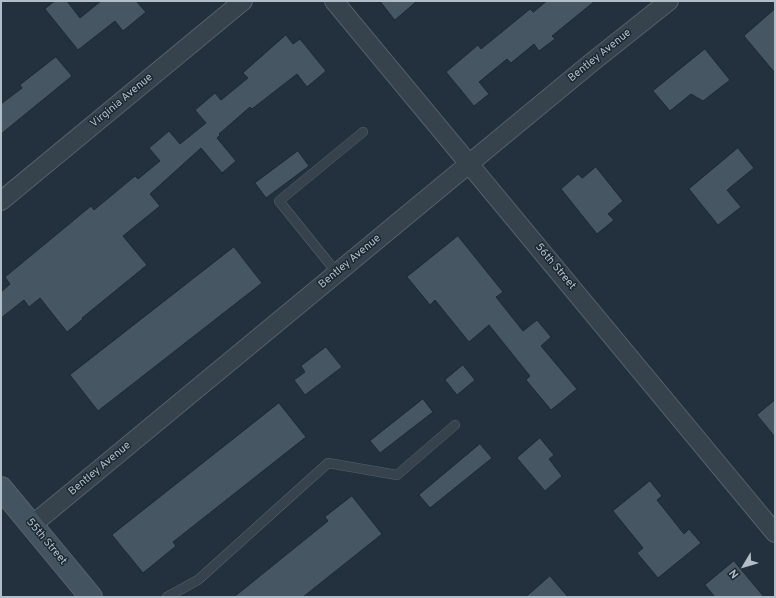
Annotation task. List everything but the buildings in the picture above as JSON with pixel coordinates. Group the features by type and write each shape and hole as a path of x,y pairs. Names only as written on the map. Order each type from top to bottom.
{"main road":[{"name":"55th Street","path":"1,488 91,597"}],"street":[{"name":"Virginia Avenue","path":"1,201 243,1"},
{"name":"56th Street","path":"334,1 775,533"},
{"name":"Bentley Avenue","path":"32,525 669,1"}],"lane":[{"path":"337,273 279,202 364,132"},
{"path":"167,597 198,580 328,463 397,475 455,425"}]}
